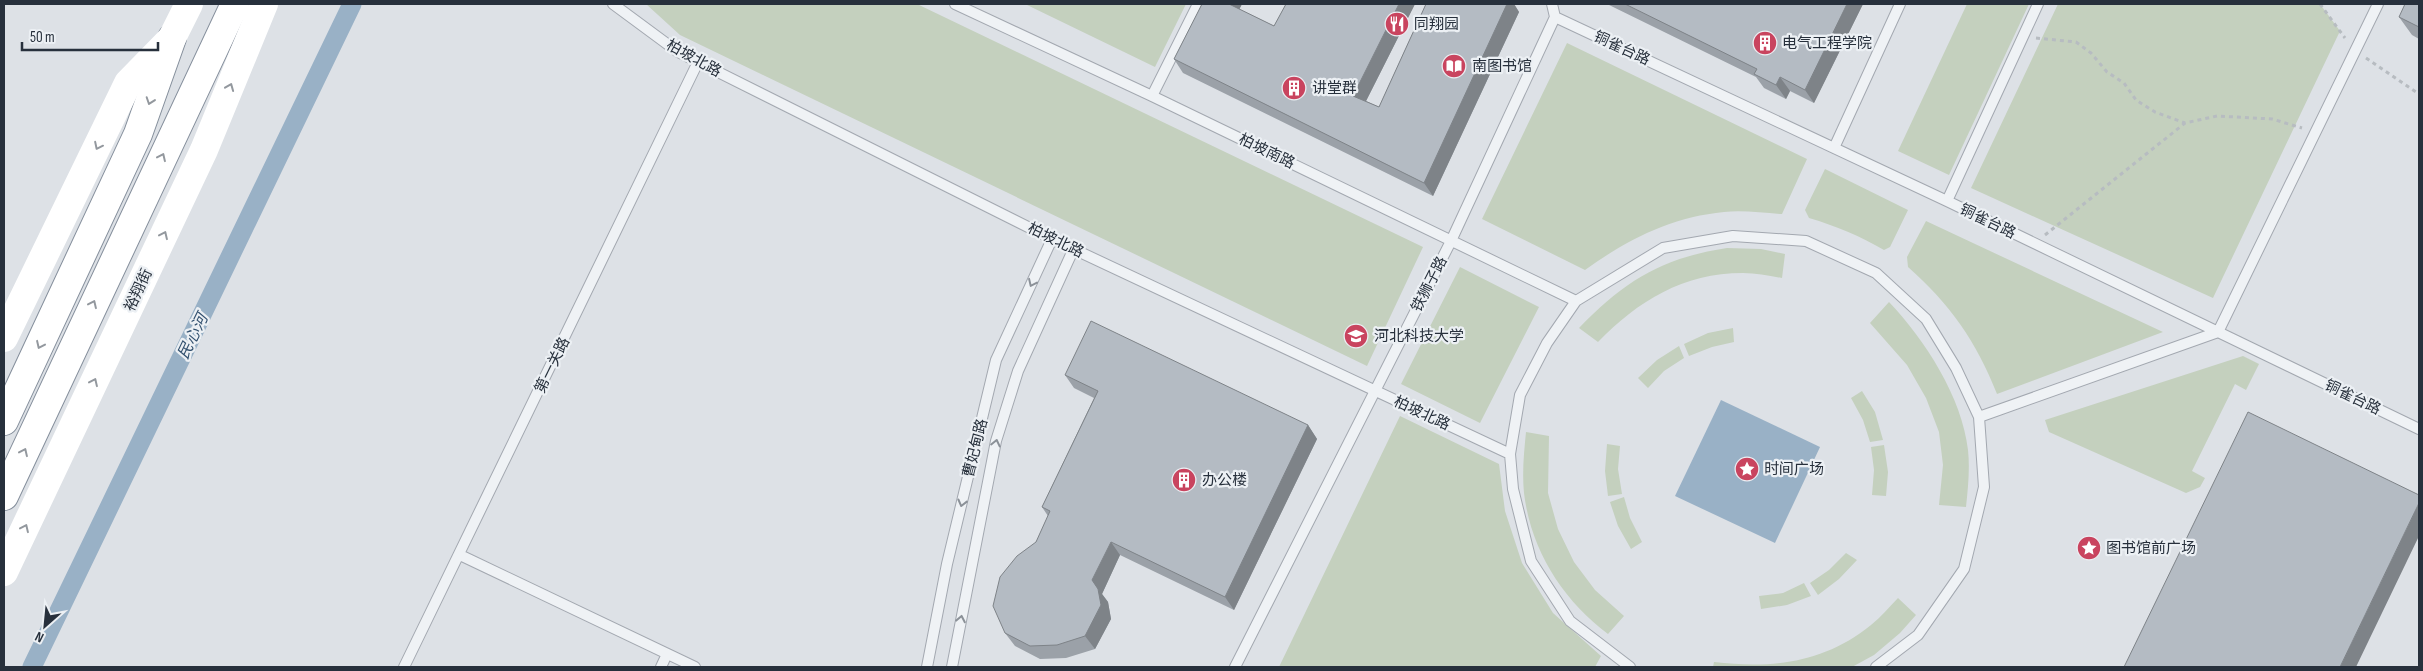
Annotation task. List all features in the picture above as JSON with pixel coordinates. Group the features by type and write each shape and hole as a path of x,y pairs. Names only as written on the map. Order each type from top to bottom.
{"main road":[{"path":"4,421 138,134 172,38 189,4"},
{"path":"4,496 235,4"},
{"name":"裕翔街","path":"4,572 204,150 264,4"},
{"path":"4,338 128,83 172,38"}],"lane":[{"name":"柏坡北路","path":"612,4 678,52 1052,239 1510,454"},
{"name":"柏坡南路","path":"955,4 1152,96 1576,301"},
{"path":"1152,96 1198,4"},
{"path":"1552,4 1555,17"},
{"path":"1834,148 1900,4"},
{"path":"1947,202 2038,4"},
{"path":"1979,417 2218,332 2378,4"},
{"name":"铜雀台路","path":"1555,17 1834,148 2419,429"},
{"name":"铁狮子路","path":"1235,667 1451,240 1555,17"},
{"name":"第一关路","path":"405,667 698,62"},
{"path":"1630,667 1570,622 1531,561 1513,488 1510,454 1520,395 1547,343 1576,301 1663,248 1732,236 1806,241 1876,273 1926,319 1956,368 1979,417 1984,487 1964,569 1918,635 1876,667"},
{"name":"曹妃甸路","path":"927,667 947,564 996,360 1052,239"},
{"name":"曹妃甸路","path":"952,667 996,441 1018,371 1074,248"},
{"path":"460,555 695,667"},
{"path":"661,667 667,654"}],"path":[{"path":"2320,4 2355,51 2419,94"},
{"path":"2022,37 2076,42 2091,53 2107,72 2124,83 2136,100 2155,112 2185,124"},
{"path":"2034,244 2185,124 2217,116 2272,119 2315,132"}],"green space":[{"path":"646,4 917,4 1423,247 1367,366 680,35"},
{"path":"1025,4 1186,4 1155,67"},
{"path":"1967,4 2029,4 1949,175 1898,151"},
{"path":"2058,4 2320,4 2340,31 2213,298 1971,188"},
{"path":"1567,43 1807,159 1782,214 1731,211 1686,219 1634,239 1585,270 1482,219"},
{"path":"1825,169 1908,210 1890,247 1884,250 1848,232 1809,218 1805,210"},
{"path":"1926,221 2163,332 1997,394 1980,357 1960,324 1937,295 1908,267 1907,257"},
{"path":"1727,248 1761,249 1785,254 1782,278 1743,273 1721,274 1701,278 1681,284 1646,302 1613,327 1598,342 1579,328 1612,297 1645,274 1682,258"},
{"path":"1460,267 1539,307 1480,423 1401,384"},
{"path":"1889,302 1916,334 1940,370 1958,410 1968,450 1969,471 1966,507 1939,505 1943,465 1939,432 1926,398 1907,365 1870,323"},
{"path":"1733,328 1734,342 1712,347 1689,356 1684,344 1708,333"},
{"path":"1679,346 1684,358 1664,371 1648,388 1638,378 1657,360"},
{"path":"2243,356 2259,364 2246,390 2235,384 2192,471 2205,478 2200,487 2186,493 2049,432 2045,420"},
{"path":"1862,391 1875,412 1883,440 1870,442 1863,420 1851,398"},
{"path":"1400,416 1499,464 1505,511 1522,563 1553,613 1601,656 1595,667 1279,667"},
{"path":"1526,432 1549,436 1548,493 1558,529 1574,562 1595,590 1624,616 1608,634 1592,621 1563,590 1552,573 1534,535 1523,485"},
{"path":"1607,444 1620,446 1618,469 1622,494 1608,496 1605,471"},
{"path":"1884,445 1888,472 1886,496 1872,495 1874,470 1871,447"},
{"path":"1624,497 1630,518 1642,542 1631,549 1618,526 1610,502"},
{"path":"1846,553 1857,560 1839,579 1818,595 1810,583 1829,570"},
{"path":"1804,583 1811,596 1787,605 1761,609 1759,596 1783,593"},
{"path":"1898,598 1916,615 1900,633 1874,655 1852,667 1713,667 1714,662 1756,665 1797,660 1835,648 1875,622"}],"water":[{"path":"1721,400 1820,447 1775,543 1675,496"}],"building":[{"path":"1202,4 1229,4 1274,26 1286,4 1399,4 1353,96 1379,107 1426,4 1507,4 1424,183 1174,59"},
{"name":"电气工程学院","path":"1625,4 1847,4 1805,90 1780,77 1776,85 1754,74 1757,69"},
{"path":"2405,4 2419,4 2419,27 2399,17"},
{"name":"办公楼","path":"1091,321 1308,425 1225,597 1111,542 1092,580 1098,589 1101,605 1085,636 1057,645 1030,646 1005,633 993,606 1000,577 1017,556 1036,542 1050,511 1042,507 1098,391 1065,375"},
{"path":"2248,412 2419,495 2419,503 2340,667 2124,667"}],"waterway":[{"name":"民心河","path":"32,667 352,4"}],"place":[{"name":"同翔园","path":"1397,24"},
{"name":"电气工程学院","path":"1765,43"},
{"name":"南图书馆","path":"1454,66"},
{"name":"讲堂群","path":"1294,88"},
{"name":"河北科技大学","path":"1356,336"},
{"name":"时间广场","path":"1747,469"},
{"name":"办公楼","path":"1184,480"},
{"name":"图书馆前广场","path":"2089,548"}]}
